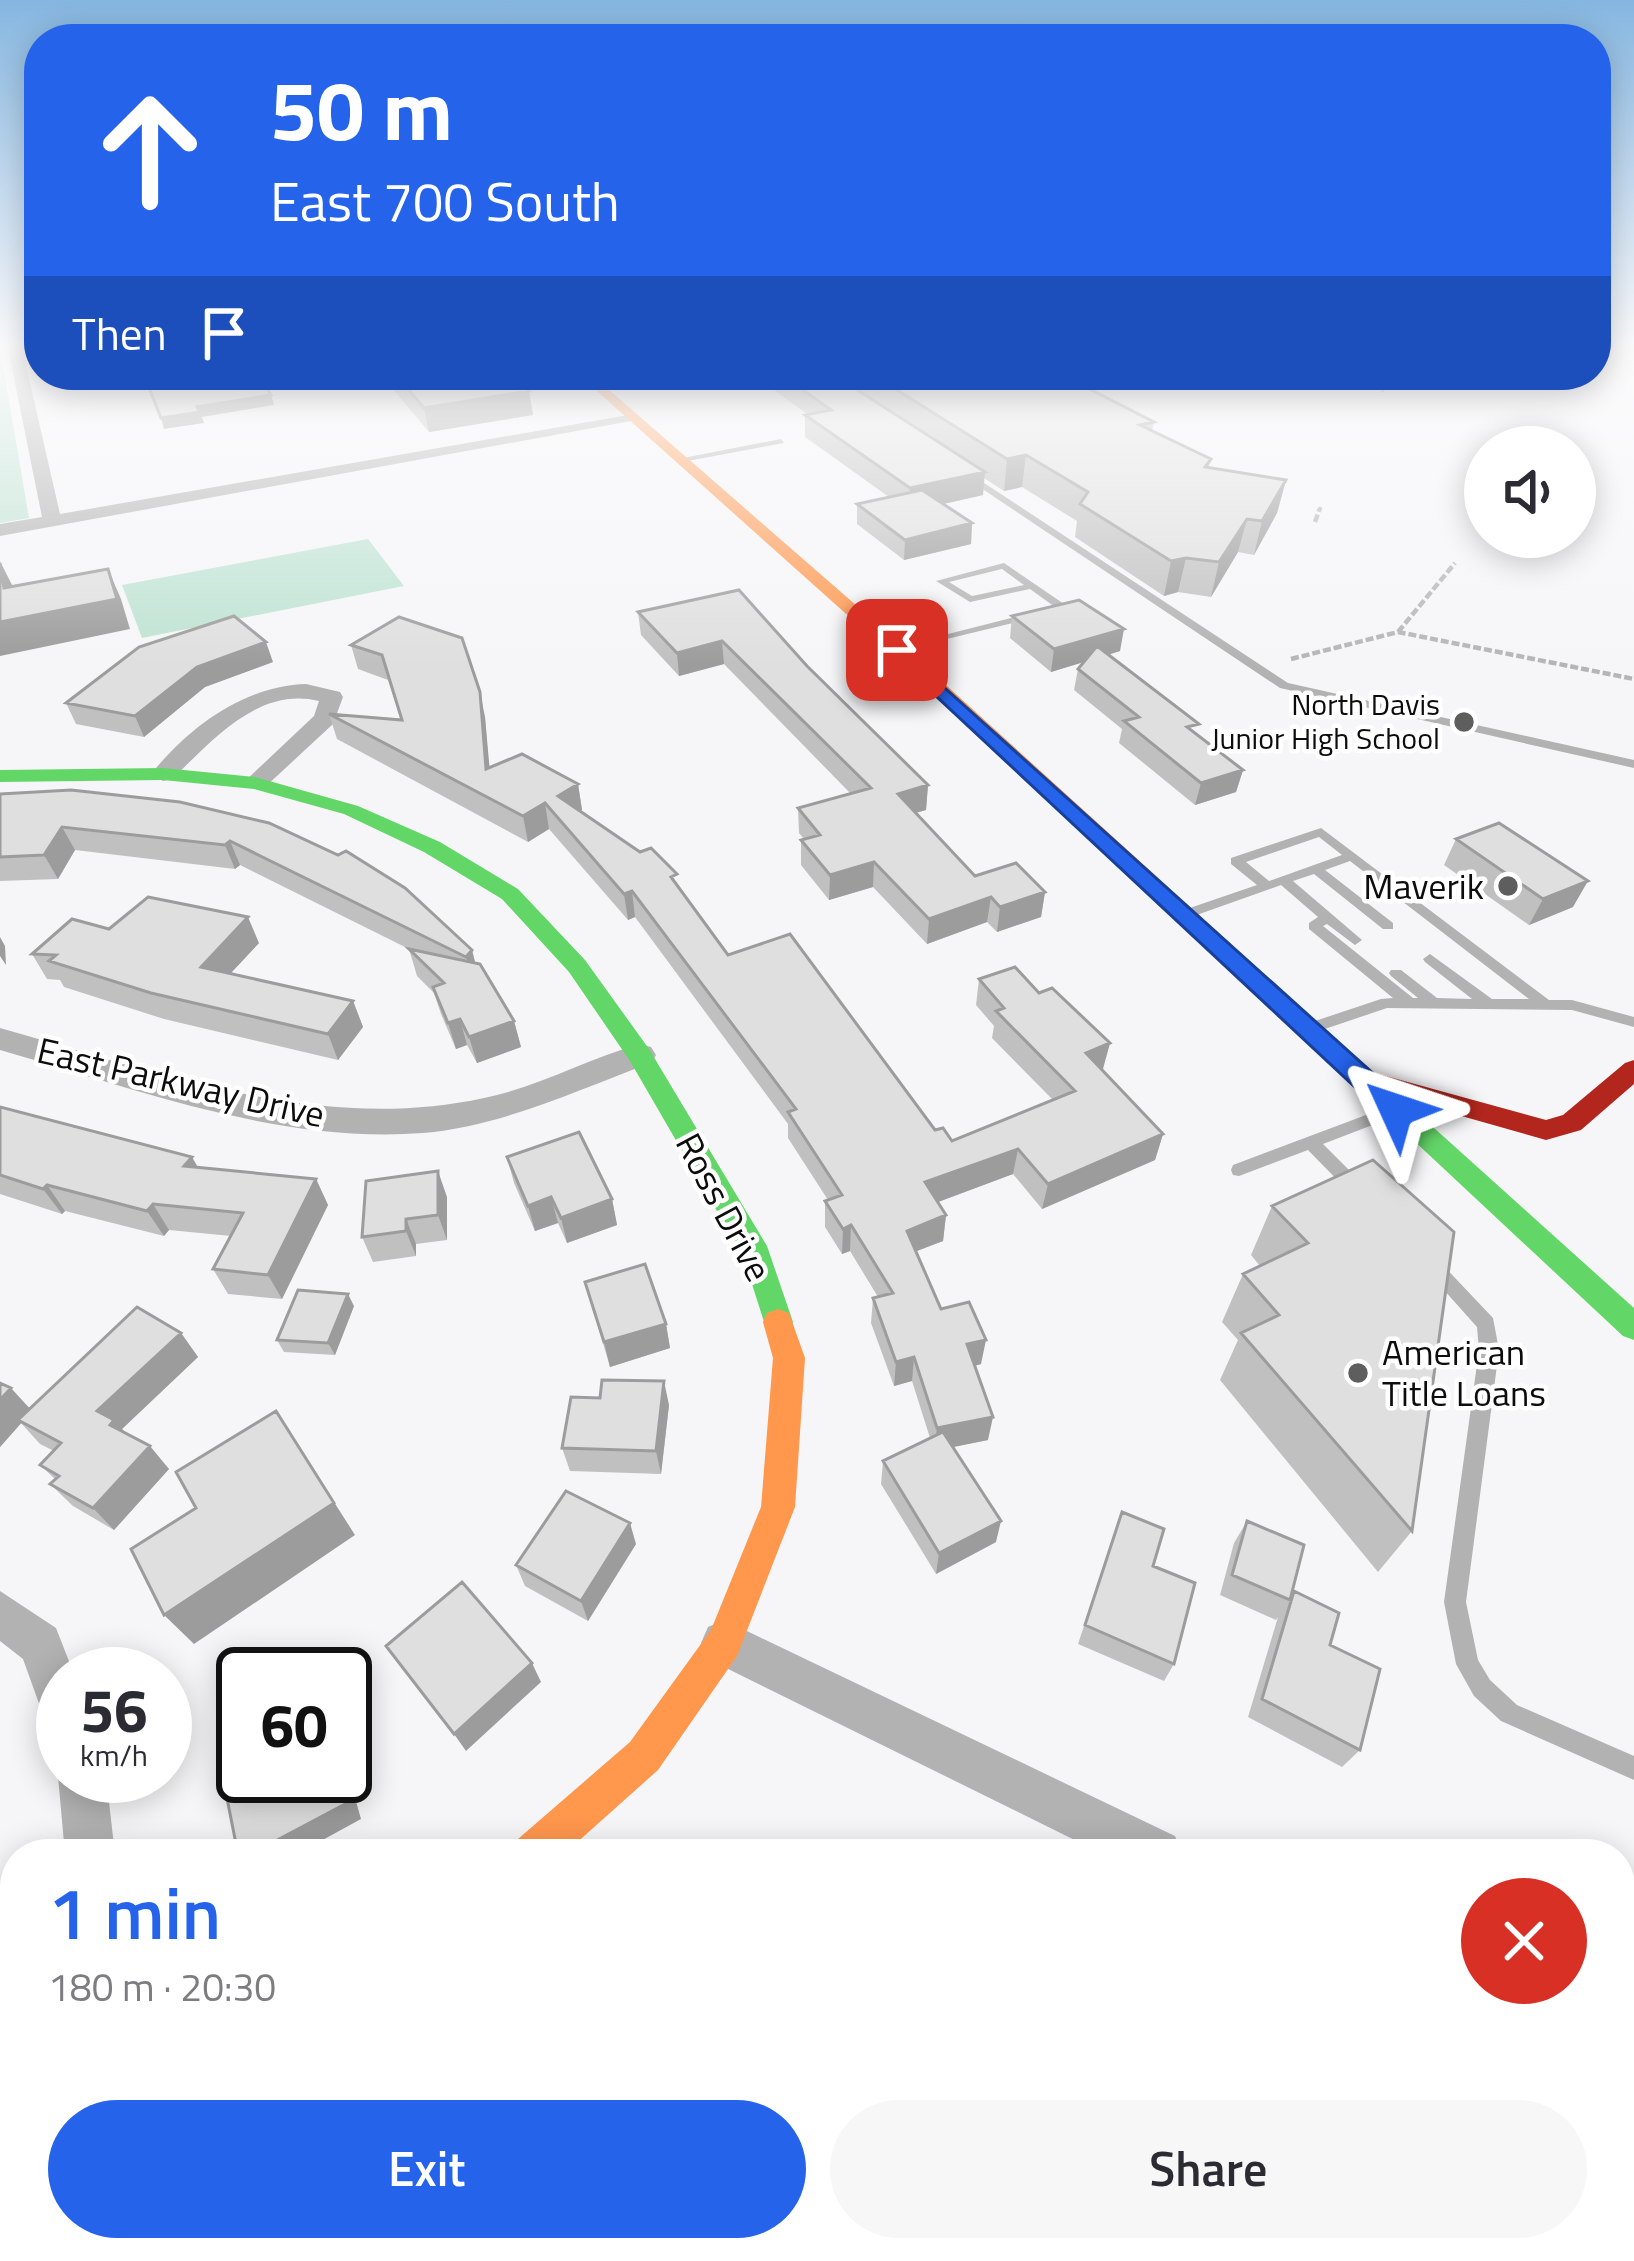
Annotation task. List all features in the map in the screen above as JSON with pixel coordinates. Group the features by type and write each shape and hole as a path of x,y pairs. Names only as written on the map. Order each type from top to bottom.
{"main road":[{"path":"674,454 897,650 1634,1327"},
{"name":"Ross Drive","path":"0,776 163,774 255,783 351,810 431,847 510,894 577,966 640,1055 757,1254 789,1358 778,1507 724,1643 644,1756 550,1839"},
{"path":"1361,1077 1546,1130 1572,1123 1634,1069"}],"street":[{"path":"38,454 52,521"},
{"path":"0,530 437,454"},
{"path":"163,774 230,712 265,695 307,687 332,697 325,719 255,783"},
{"name":"East Parkway Drive","path":"0,1039 292,1116 390,1124 484,1111 640,1055"},
{"path":"0,1613 41,1647"},
{"path":"724,1643 1126,1839"},
{"path":"85,1803 88,1839"}],"lane":[{"path":"682,460 716,454"},
{"path":"950,464 1284,686 1634,764"},
{"path":"897,650 1063,608 1004,566 941,581 970,599 1031,586"},
{"path":"1355,940 1327,917 1236,861 1321,832 1546,1005"},
{"path":"1186,915 1352,856"},
{"path":"1316,869 1388,926"},
{"path":"1327,917 1314,926 1409,1003"},
{"path":"1430,959 1488,1004"},
{"path":"1396,973 1433,1004"},
{"path":"1309,1029 1386,1003 1572,1005 1634,1022"},
{"path":"1239,1171 1396,1110"},
{"path":"1310,1142 1373,1205"},
{"path":"1420,1252 1486,1324 1489,1350 1455,1601 1467,1664 1482,1688 1509,1713 1634,1768"}],"path":[{"path":"1315,522 1321,507"},
{"path":"1398,632 1455,563"},
{"path":"1279,652 1294,662 1398,632 1634,679"}],"green space":[{"path":"0,454 18,454 29,518 0,523"},
{"path":"368,539 404,586 142,638 122,585"}],"building":[{"path":"860,454 956,454 985,472 910,488"},
{"path":"998,454 1200,454 1211,459 1205,467 1286,480 1262,521 1247,519 1219,562 1171,561 1080,504 1088,492 1026,455 1007,459"},
{"path":"922,490 972,523 905,540 857,504"},
{"path":"0,563 4,588 108,569 117,599 0,622"},
{"path":"739,590 807,666 928,785 898,794 975,876 1016,863 1045,892 1000,907 991,897 929,919 874,862 830,875 801,840 820,835 798,808 871,788 722,641 677,653 638,612"},
{"path":"1079,600 1124,629 1054,649 1012,616"},
{"path":"234,616 266,642 197,667 135,716 66,703 139,647"},
{"path":"399,617 462,638 480,692 486,769 522,754 578,784 558,796 640,852 651,848 677,874 671,877 728,955 790,934 935,1130 943,1128 952,1141 1075,1091 996,1011 1004,1008 979,979 1015,967 1039,993 1052,988 1110,1043 1086,1053 1163,1134 1048,1184 1018,1149 925,1182 946,1215 907,1231 941,1309 969,1302 986,1340 967,1344 993,1417 937,1428 914,1357 896,1362 873,1298 893,1293 851,1225 843,1229 825,1201 842,1195 788,1112 796,1109 632,891 624,894 545,803 523,816 329,714 402,720 382,655 351,645"},
{"path":"1097,646 1199,724 1187,727 1243,770 1201,783 1124,721 1139,717 1078,669"},
{"path":"71,790 180,802 269,823 338,855 346,851 405,888 472,950 466,957 230,841 225,845 62,827 44,855 0,857 0,794"},
{"path":"1499,823 1588,881 1543,899 1456,839"},
{"path":"148,897 248,917 201,967 353,1001 328,1034 151,993 49,961 56,955 32,954 72,919 109,929"},
{"path":"409,949 480,964 514,1021 469,1037 460,1019 448,1023 433,987 444,983"},
{"path":"0,1107 192,1157 184,1166 316,1179 268,1275 213,1269 243,1213 153,1204 147,1211 0,1175"},
{"path":"579,1132 612,1199 561,1218 551,1197 528,1206 507,1157"},
{"path":"1373,1160 1454,1232 1412,1531 1241,1333 1279,1315 1243,1274 1308,1243 1272,1206"},
{"path":"438,1171 438,1215 406,1219 406,1231 362,1237 366,1181"},
{"path":"645,1264 666,1324 604,1342 585,1282"},
{"path":"298,1290 348,1294 328,1343 277,1340"},
{"path":"137,1307 181,1333 97,1411 114,1420 110,1425 150,1446 93,1508 50,1484 59,1476 40,1465 61,1443 18,1420"},
{"path":"602,1380 664,1381 656,1451 562,1448 571,1397 600,1398"},
{"path":"0,1383 11,1388 0,1400"},
{"path":"276,1411 334,1503 164,1615 131,1549 196,1508 176,1472"},
{"path":"943,1432 1001,1521 939,1553 883,1461"},
{"path":"566,1491 630,1523 581,1601 516,1565"},
{"path":"1122,1512 1164,1529 1153,1566 1195,1583 1174,1664 1085,1625"},
{"path":"1247,1521 1304,1545 1290,1600 1232,1575"},
{"path":"462,1582 532,1663 454,1734 386,1646"},
{"path":"1294,1591 1339,1613 1330,1645 1380,1669 1360,1750 1262,1699"},
{"path":"228,1803 345,1803 279,1839 235,1839"}],"traffic: fast":[{"path":"0,776 163,774 255,783 351,810 432,847 510,894 577,966 640,1055 757,1254 778,1322"},
{"path":"1344,1061 1634,1327"}],"traffic: slow":[{"path":"674,454 897,650 1344,1061"},
{"path":"550,1839 644,1756 724,1643 778,1507 789,1358 778,1322"}],"traffic: jam":[{"path":"1375,1082 1546,1130 1572,1123 1634,1069"}],"place":[{"name":"North Davis Junior High School","path":"1464,722"},
{"name":"Maverik","path":"1508,886"},
{"name":"American Title Loans","path":"1358,1373"}],"route":[{"path":"897,650 1396,1110"}]}
